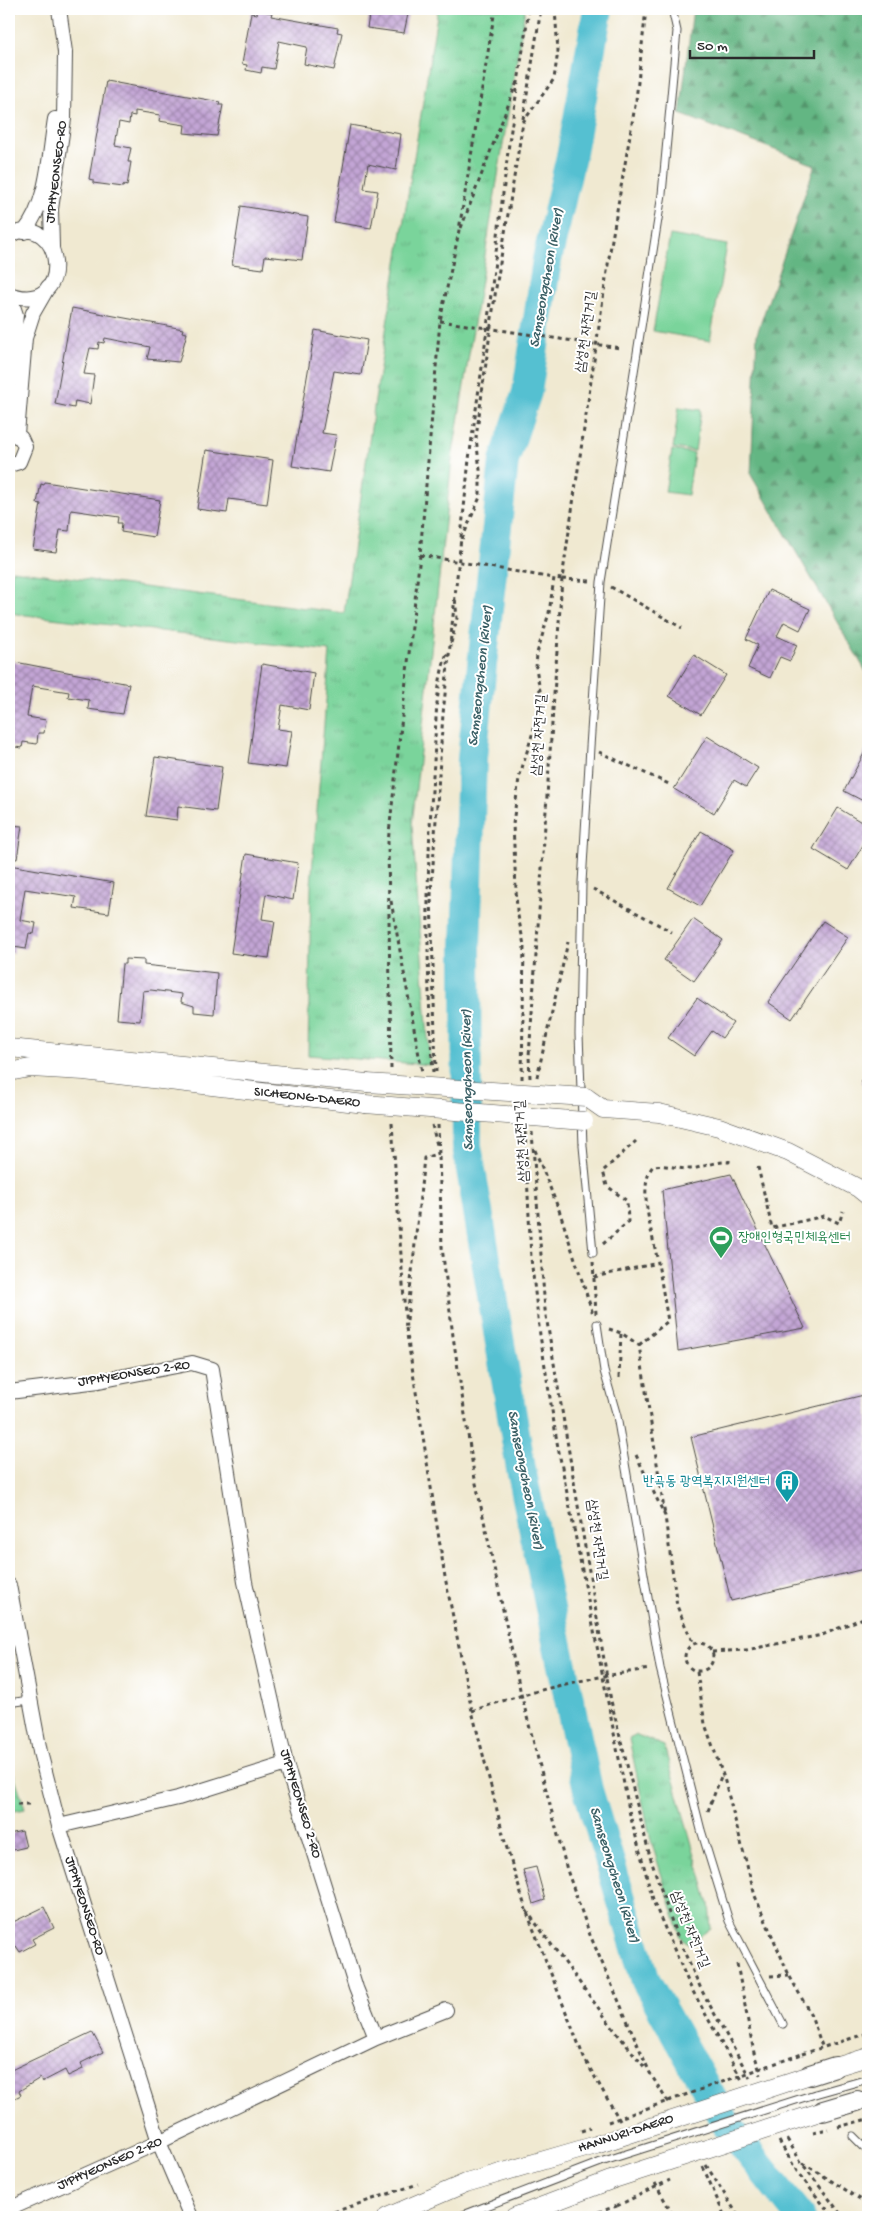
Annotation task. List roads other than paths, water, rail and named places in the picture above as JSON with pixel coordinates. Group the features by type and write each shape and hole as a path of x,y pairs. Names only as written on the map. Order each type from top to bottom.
{"main road":[{"name":"HANNURI-DAERO","path":"810,2074 835,2067"},
{"path":"819,2102 862,2099"}],"street":[{"name":"JIPHYEONSEO-RO","path":"48,287 54,278 57,268 56,257 52,247 51,209 64,119 65,52 59,9"},
{"name":"JIPHYEONSEO-RO","path":"24,232 34,220 39,206 55,119 64,97"},
{"path":"9,236 24,232 35,234 52,247"},
{"path":"9,378 16,315 9,294 30,297 48,287"},
{"path":"10,468 22,458 25,448 13,434 25,338 33,313 48,287"},
{"name":"SICHEONG-DAERO","path":"9,1048 367,1083 586,1097 604,1109 659,1113 719,1127 788,1152 858,1188 868,1196"},
{"name":"SICHEONG-DAERO","path":"9,1072 30,1068 84,1072 365,1104 584,1121 604,1109"},
{"name":"JIPHYEONSEO 2-RO","path":"9,1392 99,1381 192,1362 212,1369 245,1582 286,1764 356,1988 376,2038 159,2142 9,2209"},
{"name":"JIPHYEONSEO-RO","path":"9,1585 29,1700 59,1826 159,2142 192,2217"},
{"path":"59,1826 178,1798 286,1764"},
{"path":"376,2038 446,2010"},
{"name":"HANNURI-DAERO","path":"835,2067 868,2057"},
{"name":"HANNURI-DAERO","path":"386,2217 466,2183 596,2145 810,2074"},
{"path":"514,2217 819,2102"}],"lane":[{"path":"593,1253 583,1146 579,1034 582,883 590,747 601,582 662,194 677,31 672,9"},
{"path":"597,1324 604,1371 617,1416 660,1668 701,1830 729,1921 760,1976 783,2024"},
{"path":"9,1703 29,1700"},
{"path":"458,2217 602,2162 819,2102 868,2079"},
{"path":"853,2136 868,2151"}],"water":[{"path":"599,1822 610,1827 624,1875 617,1885 606,1878 594,1836"}],"waterway":[{"name":"Samseongcheon (River)","path":"598,9 572,152 547,260 527,392 504,461 472,758 466,947 467,1146 521,1469 588,1790 646,1981 727,2125 800,2217"}],"place":[{"name":"장애인형국민체육센터","path":"721,1259"},
{"name":"반곡동 광역복지지원센터","path":"787,1503"}]}
